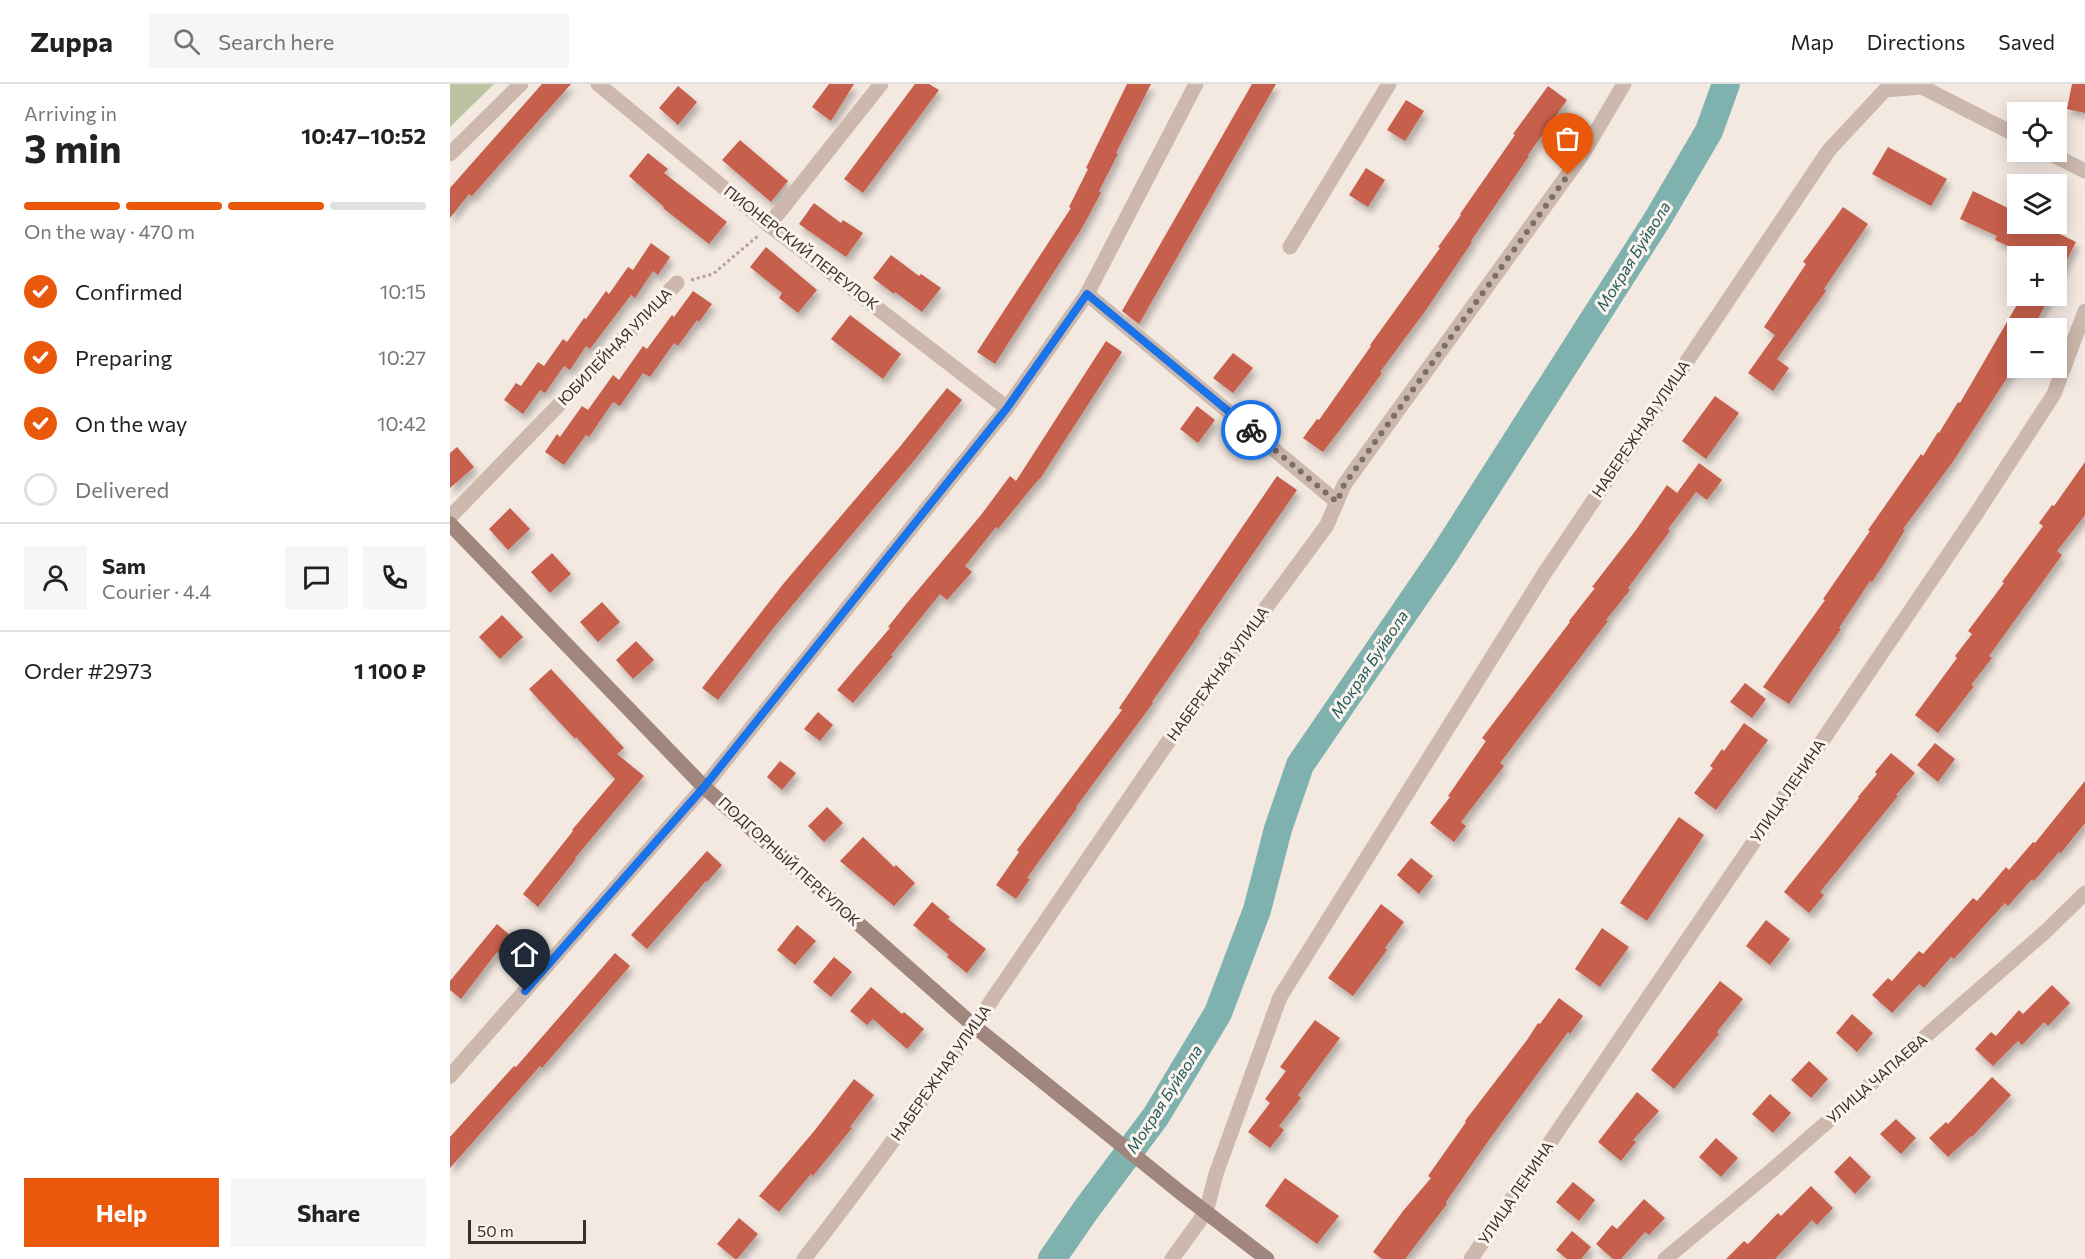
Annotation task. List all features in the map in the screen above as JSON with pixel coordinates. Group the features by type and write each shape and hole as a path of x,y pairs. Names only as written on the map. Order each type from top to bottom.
{"main road":[{"name":"ПОДГОРНЫЙ ПЕРЕУЛОК","path":"450,524 704,787 974,1026 1206,1212"},
{"path":"1206,1212 1267,1259"}],"street":[{"path":"450,154 521,84"},
{"name":"ПИОНЕРСКИЙ ПЕРЕУЛОК","path":"598,84 769,225 1007,408"},
{"path":"769,225 881,84"},
{"path":"450,1076 704,787 1007,408 1087,294 1196,84"},
{"path":"1290,247 1389,84"},
{"name":"НАБЕРЕЖНАЯ УЛИЦА","path":"804,1259 840,1213 974,1026 1160,754 1327,525 1344,485 1582,155 1624,84"},
{"name":"НАБЕРЕЖНАЯ УЛИЦА","path":"1172,1259 1206,1212 1215,1174 1280,997 1551,564 1829,150 1885,90 1922,87 2007,130"},
{"path":"2067,162 2085,171"},
{"name":"ЮБИЛЕЙНАЯ УЛИЦА","path":"450,518 677,283"},
{"path":"1087,294 1337,502"},
{"name":"УЛИЦА ЛЕНИНА","path":"1471,1259 1978,511 2054,394 2085,311"},
{"name":"УЛИЦА ЧАПАЕВА","path":"1665,1259 1771,1171 2019,956 2085,893"}],"path":[{"name":"ЮБИЛЕЙНАЯ УЛИЦА","path":"677,283 713,274 769,225"}],"green space":[{"path":"450,84 494,84 450,127"}],"building":[{"path":"542,84 571,84 472,196 469,194 450,218 450,188"},
{"path":"829,84 854,84 831,121 812,107"},
{"path":"915,84 929,84 939,90 863,193 844,179"},
{"path":"1127,84 1151,84 1116,153 1118,154 1099,191 1101,193 1082,228 995,364 977,352 1071,208 1069,207 1088,169 1086,168"},
{"path":"1252,84 1276,84 1139,324 1122,311"},
{"path":"2072,84 2085,84 2085,113 2067,109"},
{"path":"678,86 697,102 678,125 659,108"},
{"path":"1548,86 1567,100 1426,310 1323,452 1303,438 1317,419 1319,420 1440,248 1438,247 1515,135 1513,134"},
{"path":"1406,100 1424,111 1405,141 1387,130"},
{"path":"740,140 788,181 771,202 722,160"},
{"path":"1888,147 1947,179 1931,206 1872,174"},
{"path":"648,153 668,169 664,173 727,222 709,244 663,208 629,176"},
{"path":"1366,168 1385,180 1368,207 1349,195"},
{"path":"1973,191 2007,208 2007,234 2060,234 2076,242 2067,260 2067,246 2008,246 1995,240 1997,236 1960,219"},
{"path":"814,203 841,223 843,220 863,233 846,257 799,224"},
{"path":"1843,207 1868,224 1824,289 1826,291 1777,359 1789,368 1773,391 1748,373 1775,335 1764,327 1806,264 1803,262"},
{"path":"651,243 670,257 658,275 653,271 635,298 631,295 590,349 586,346 570,370 564,366 545,393 540,390 523,414 504,400 516,383 521,386 538,362 544,366 563,339 567,342 606,291 609,294 628,267 633,270"},
{"path":"766,247 817,290 798,313 779,298 782,293 750,267"},
{"path":"891,255 919,276 921,274 941,288 922,312 873,278"},
{"path":"693,291 712,304 678,346 674,343 650,377 643,373 620,406 613,402 589,437 586,435 564,465 545,452 557,434 560,437 582,406 588,410 613,375 619,380 643,346 647,349"},
{"path":"2016,306 2045,306 2038,318 2009,318"},
{"path":"850,315 901,354 883,379 831,339"},
{"path":"2007,322 2007,378 1952,463 1903,529 1905,530 1884,564 1872,582 1870,581 1839,628 1841,629 1789,704 1763,687 1825,600 1823,599 1870,531 1868,530 1921,454 1923,456 1958,402 1960,403"},
{"path":"1106,341 1122,352 1040,479 998,529 996,527 965,566 972,572 947,600 940,594 891,655 893,656 853,703 837,690 890,628 888,627 981,515 1010,476 1016,481"},
{"path":"1233,353 1253,368 1233,393 1213,378"},
{"path":"947,388 962,400 917,457 775,626 718,700 702,688 784,583"},
{"path":"1715,396 1739,413 1706,459 1682,441"},
{"path":"1197,406 1215,420 1198,443 1180,429"},
{"path":"457,447 474,467 450,488 450,453"},
{"path":"2085,462 2085,515 2057,551 2062,555 1989,656 1992,658 1971,685 1974,686 1938,733 1915,715 1957,658 1955,656 1972,634 1968,631 2043,526 2039,523"},
{"path":"1699,463 1722,480 1707,500 1696,492 1668,529 1670,531 1628,588 1630,590 1606,620 1608,621 1500,763 1504,766 1461,822 1466,826 1454,842 1430,823 1450,797 1448,796 1486,741 1482,738 1595,588 1592,587 1667,485 1677,493"},
{"path":"1277,476 1297,490 1153,703 1027,878 1030,879 1016,899 996,885 1019,852 1017,850 1122,710 1119,708"},
{"path":"510,508 530,529 508,550 489,529"},
{"path":"552,553 571,574 550,593 531,572"},
{"path":"602,602 620,622 598,642 580,622"},
{"path":"502,615 523,637 500,659 479,637"},
{"path":"636,641 654,660 633,679 616,660"},
{"path":"551,669 624,748 617,754 644,776 575,858 538,907 523,894 615,779 529,689"},
{"path":"1745,683 1766,699 1752,718 1730,702"},
{"path":"818,712 833,725 820,741 804,729"},
{"path":"1744,723 1768,740 1716,810 1694,793 1713,768 1710,766 1722,749 1724,751"},
{"path":"1935,743 1955,759 1938,782 1917,765"},
{"path":"1891,753 1915,773 1820,892 1824,895 1809,913 1784,892 1859,798 1877,774 1875,772"},
{"path":"780,761 796,773 782,790 767,777"},
{"path":"2085,781 2085,823 2034,881 2032,879 2008,906 2005,903 1954,959 1951,957 1924,988 1919,984 1892,1013 1872,995 1888,978 1892,981 1919,951 1923,954 1973,898 1977,901 2006,867 2009,870 2033,842 2035,843"},
{"path":"827,807 843,823 824,842 808,826"},
{"path":"1679,817 1704,835 1647,921 1620,903"},
{"path":"863,837 894,867 896,865 915,883 894,906 840,861"},
{"path":"707,851 722,865 647,949 631,935"},
{"path":"1411,858 1433,876 1419,894 1397,875"},
{"path":"932,902 950,917 948,919 986,949 967,973 913,925"},
{"path":"1381,904 1404,922 1385,948 1387,950 1353,996 1328,978"},
{"path":"1766,920 1790,939 1770,965 1746,946"},
{"path":"497,924 512,937 499,954 497,952 461,999 450,990 450,981"},
{"path":"797,925 816,941 795,965 777,950"},
{"path":"1602,928 1629,947 1600,987 1575,969"},
{"path":"615,953 630,966 542,1068 540,1066 450,1168 450,1137 514,1066 516,1067"},
{"path":"834,957 852,972 831,997 813,982"},
{"path":"1720,981 1743,999 1717,1032 1719,1034 1674,1089 1651,1070"},
{"path":"2052,985 2070,1003 2048,1026 2044,1022 2022,1045 2018,1041 1993,1066 1975,1049 1991,1032 1996,1036 2019,1010 2023,1014"},
{"path":"871,987 902,1014 904,1012 924,1029 907,1049 873,1019 867,1025 850,1011"},
{"path":"1559,998 1583,1016 1570,1034 1568,1032 1489,1140 1446,1202 1447,1204 1405,1259 1382,1259 1373,1252 1431,1178 1428,1176 1465,1121"},
{"path":"1852,1014 1873,1033 1857,1052 1836,1033"},
{"path":"1315,1020 1340,1038 1298,1095 1301,1098 1279,1126 1284,1130 1270,1148 1248,1132 1270,1103 1265,1099 1286,1071 1280,1067"},
{"path":"1809,1061 1828,1079 1811,1098 1791,1080"},
{"path":"1992,1077 2011,1095 1972,1137 1948,1157 1929,1138 1946,1122 1948,1124"},
{"path":"854,1079 874,1095 850,1127 852,1128 813,1176 811,1174 779,1212 759,1196 815,1130"},
{"path":"1637,1092 1659,1111 1633,1140 1636,1142 1621,1161 1598,1142"},
{"path":"1770,1094 1791,1113 1773,1133 1752,1114"},
{"path":"1896,1119 1916,1138 1901,1154 1880,1134"},
{"path":"1716,1138 1738,1158 1721,1177 1699,1157"},
{"path":"1850,1156 1871,1177 1855,1194 1834,1172"},
{"path":"1285,1178 1339,1216 1317,1244 1265,1206"},
{"path":"1573,1182 1595,1200 1579,1221 1556,1202"},
{"path":"1811,1186 1833,1208 1817,1225 1812,1220 1775,1259 1726,1259 1744,1241 1748,1244 1778,1213 1781,1216"},
{"path":"1644,1199 1665,1218 1649,1235 1645,1232 1621,1259 1613,1259 1596,1244 1612,1225 1617,1229"},
{"path":"739,1218 758,1234 735,1259 717,1244"},
{"path":"1572,1231 1591,1247 1581,1259 1567,1259 1556,1250"}],"waterway":[{"name":"Мокрая Буйвола","path":"1052,1259 1156,1116 1218,1013 1257,910 1278,829 1300,765 1443,556 1657,220 1709,131 1726,84"}],"way so far":[{"path":"1251,430 1337,502 1344,485 1568,175"}],"route":[{"path":"525,991 704,787 1007,408 1087,294 1251,430"}]}
